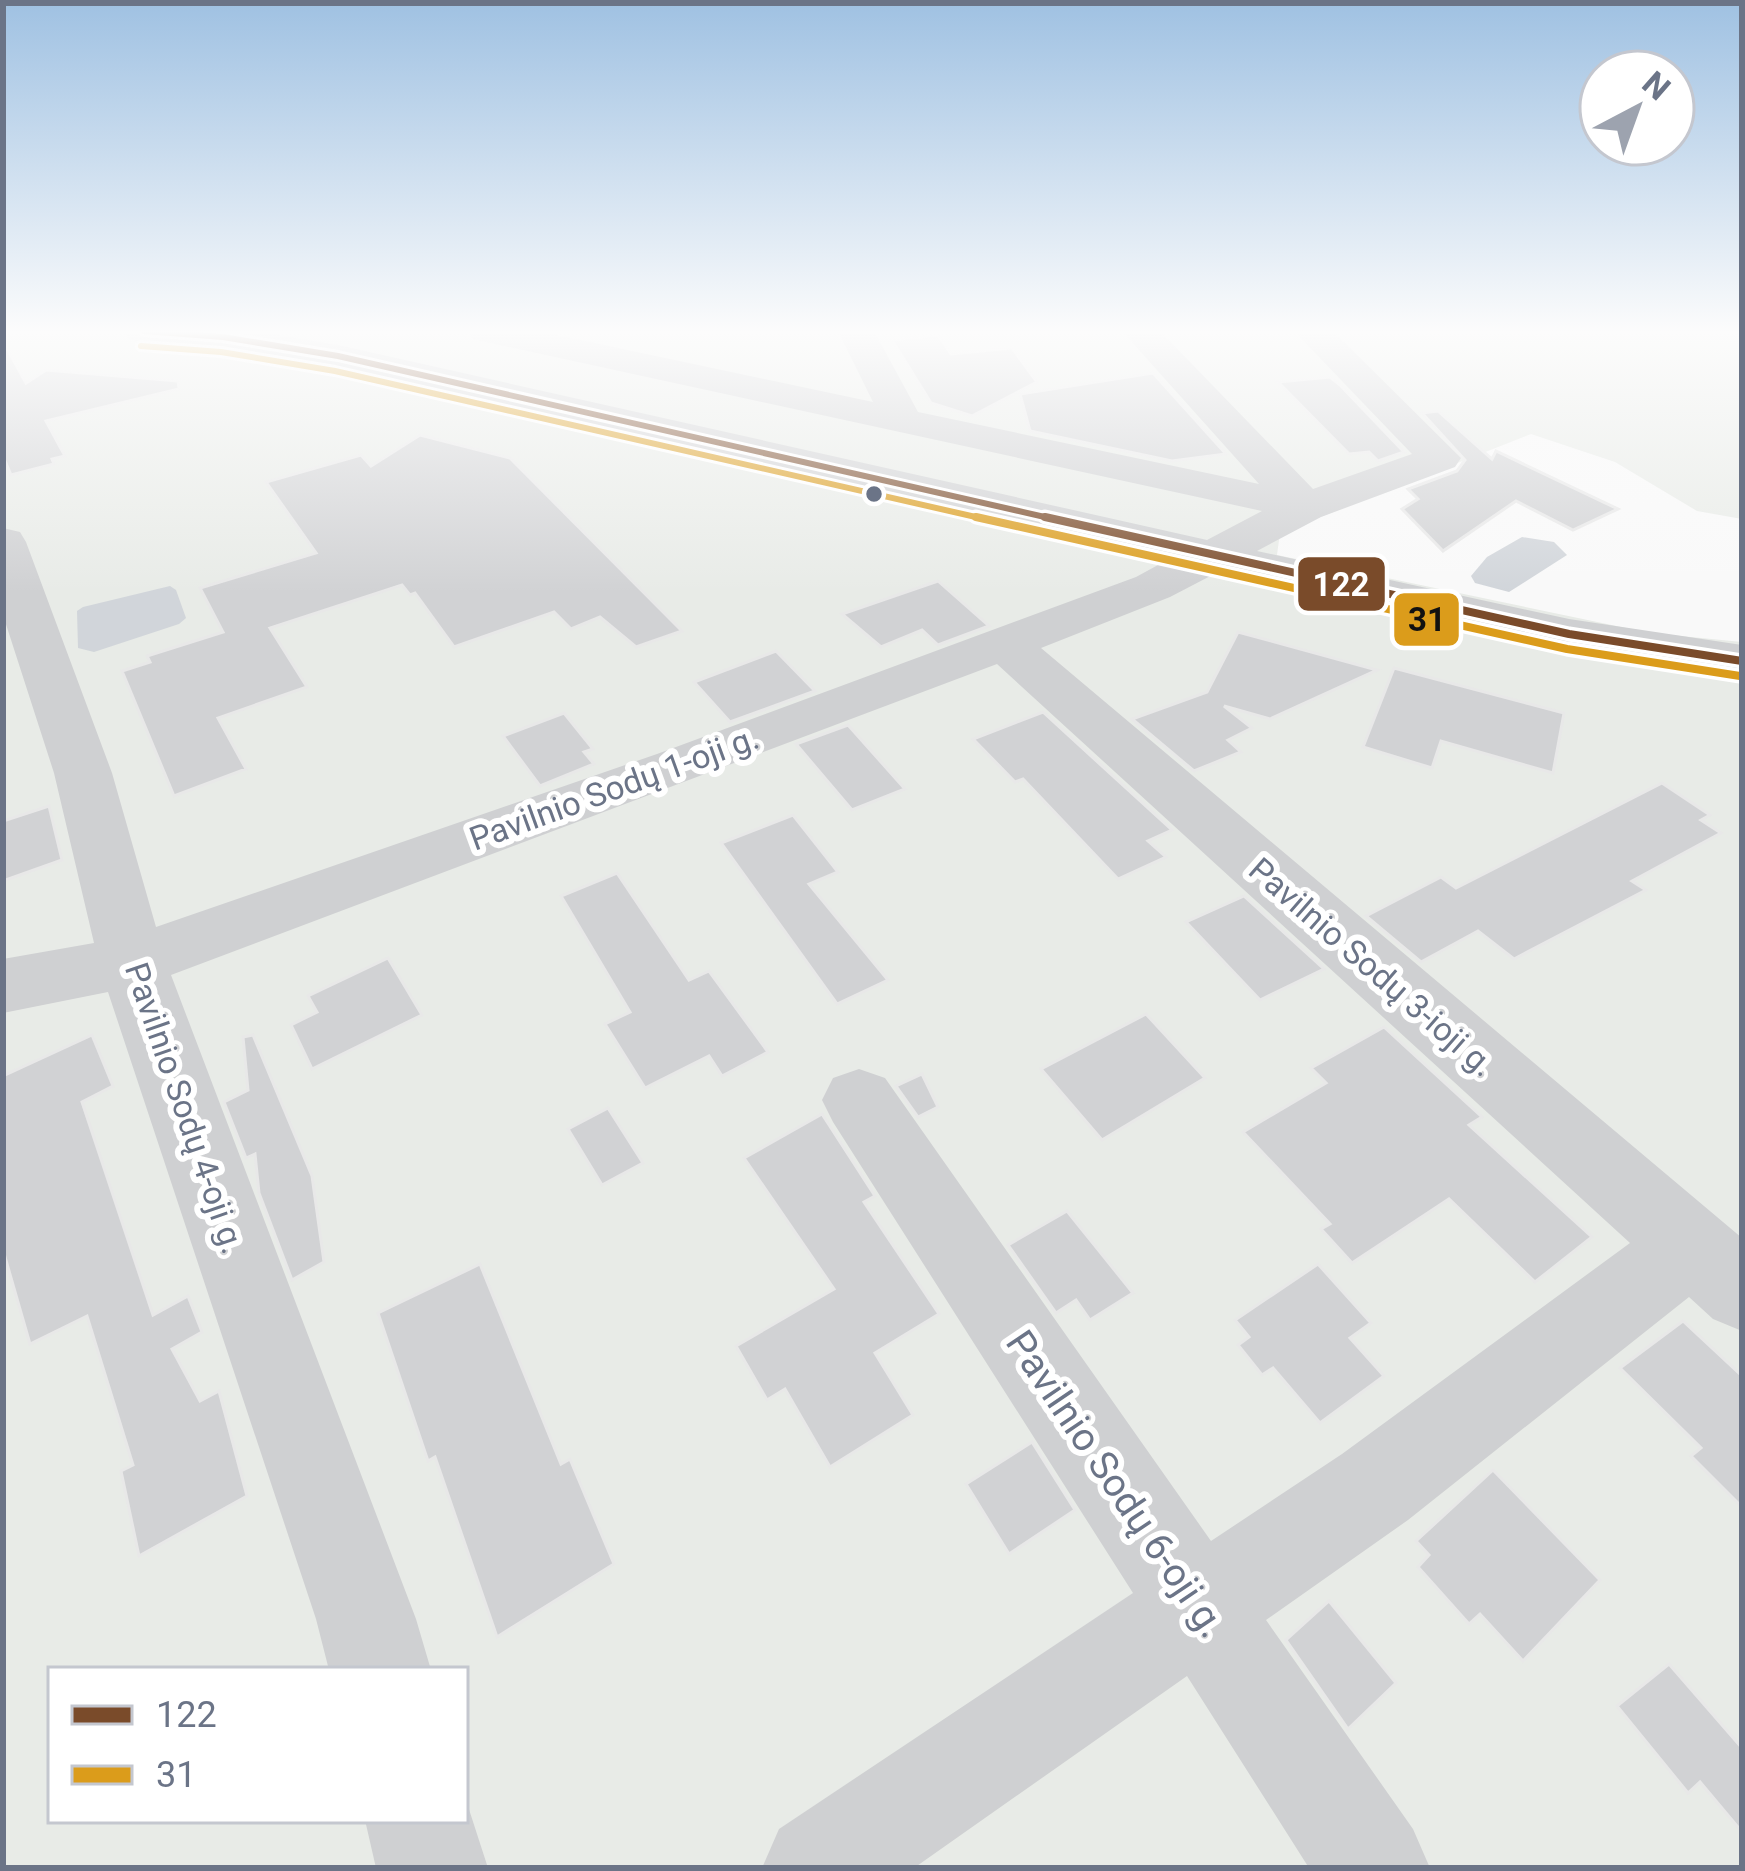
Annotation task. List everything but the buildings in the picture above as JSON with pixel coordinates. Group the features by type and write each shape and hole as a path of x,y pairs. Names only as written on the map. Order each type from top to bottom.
{"street":[{"path":"610,418 1569,634 1742,661"},
{"path":"1221,418 1305,508"},
{"name":"Pavilnio Sodų 1-oji g.","path":"3,986 132,962 676,767 1153,587 1305,508 1440,458 1400,418"},
{"path":"902,419 1305,508"},
{"name":"Pavilnio Sodų 4-oji g.","path":"3,542 82,773 132,962 366,1618 379,1667"},
{"name":"Pavilnio Sodų 3-ioji g.","path":"1003,642 1716,1269"},
{"name":"Pavilnio Sodų 6-oji g.","path":"860,1100 1374,1868"},
{"path":"818,1868 1375,1487 1716,1269"},
{"path":"421,1823 433,1868"}],"shaded area":[{"path":"3,418 1742,418 1742,519 1697,511 1615,462 1531,434 1280,533 1277,555 1650,633 1742,642 1742,1868 3,1868"},
{"path":"1522,537 1554,542 1567,555 1509,592 1475,583 1471,576 1487,557"},
{"path":"170,586 186,618 179,624 94,652 78,648 77,611"}],"transit line":[{"name":"31","path":"543,418 1447,624 1567,649 1740,676"},
{"name":"122","path":"612,418 1450,609 1569,634 1742,661"}]}
